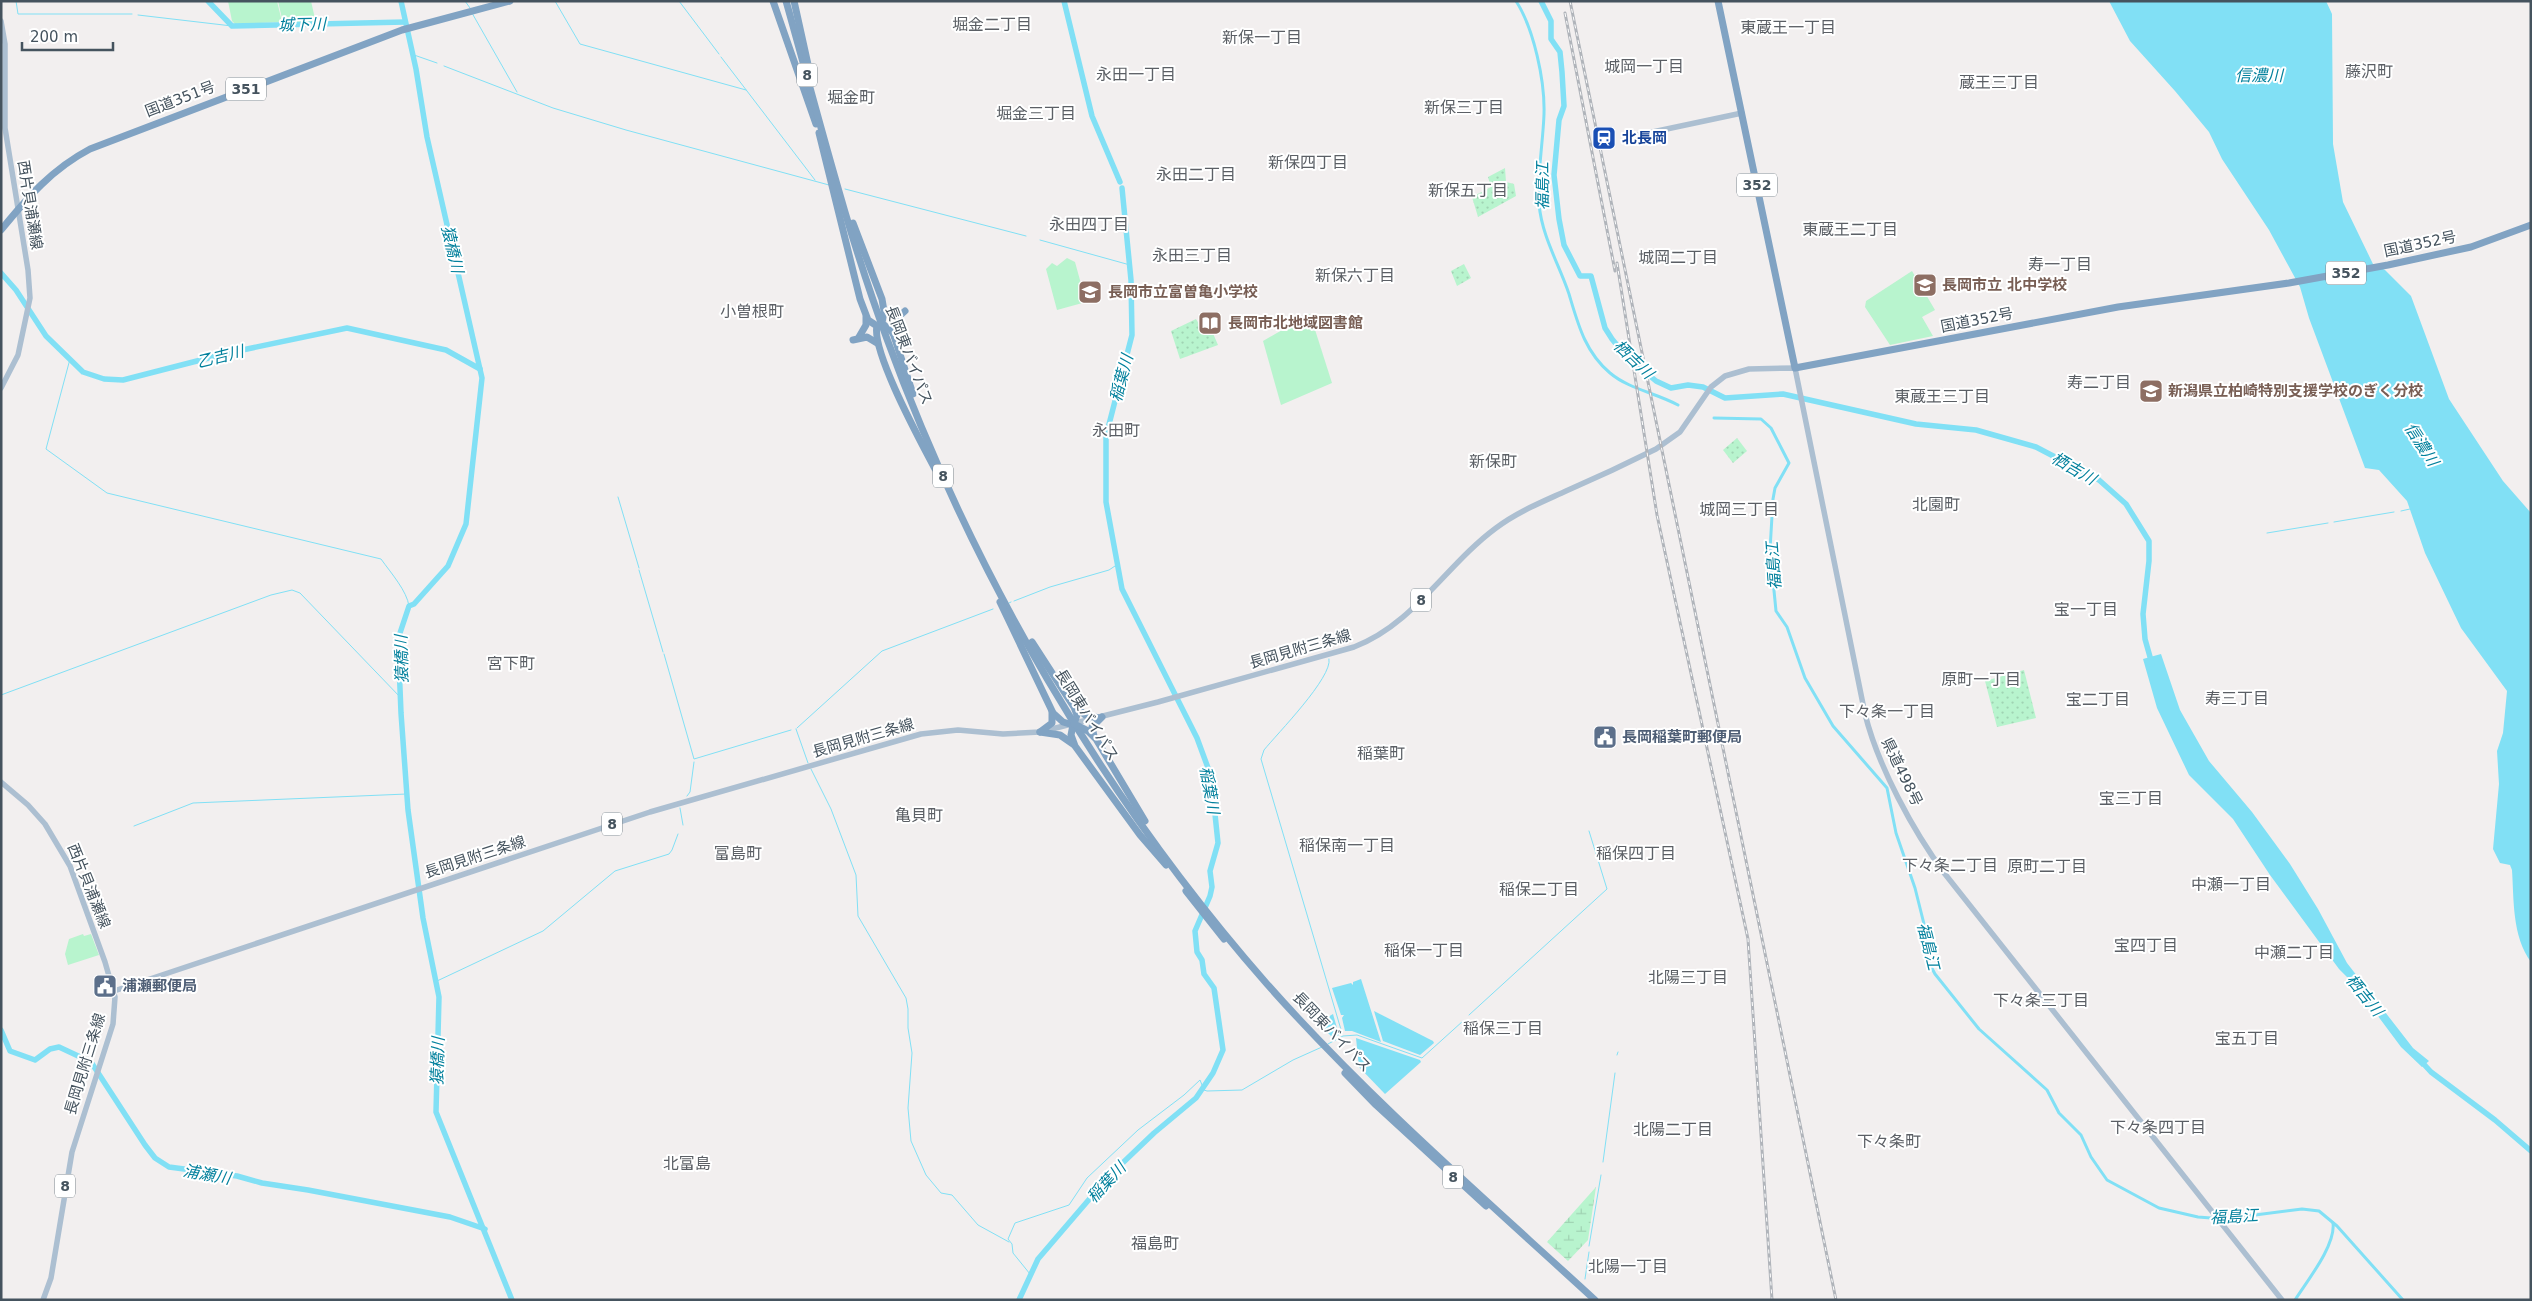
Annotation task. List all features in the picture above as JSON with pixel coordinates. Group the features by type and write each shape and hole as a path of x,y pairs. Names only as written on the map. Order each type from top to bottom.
{"highway":[{"name":"国道351号","path":"1,230 48,177 90,149 413,26 510,1"},
{"name":"8","path":"774,1 816,125"},
{"name":"長岡東バイパス","path":"781,1 816,125 873,306"},
{"name":"長岡東バイパス","path":"786,1 883,344 941,482 1002,603 1080,742 1166,865 1220,935 1376,1105 1588,1300"},
{"name":"8","path":"794,1 828,150 882,300 884,314 882,323 894,333 914,400 949,490"},
{"name":"352","path":"1718,1 1795,368"},
{"name":"8","path":"819,133 851,267 866,317 877,326 883,344"},
{"name":"国道352号","path":"1795,368 2165,300 2289,284 2471,247 2531,225"},
{"path":"882,300 888,312 901,312 895,320 894,333"},
{"path":"866,317 866,325 856,339 866,337 883,344"},
{"name":"長岡東バイパス","path":"883,344 1002,603"},
{"path":"1002,603 1070,699 1084,715 1101,718"},
{"path":"1002,603 1051,709 1059,719 1085,729 1096,738"},
{"path":"1070,699 1076,712 1071,735 1080,742"},
{"path":"1040,732 1052,723 1051,709"},
{"path":"1101,718 1092,727 1096,738 1135,806 1186,884"},
{"path":"1040,732 1060,735 1080,742"},
{"name":"長岡東バイパス","path":"1080,742 1192,892 1269,986 1322,1046 1594,1300"}],"main road":[{"name":"西片貝浦瀬線","path":"1,22 5,44 5,128 28,270 30,303 18,355 1,388"},
{"path":"1629,137 1742,113"},
{"name":"長岡見附三条線","path":"43,1300 51,1278 72,1152 114,1016 114,991 650,812 921,734 958,730 1003,734 1040,732 1101,718 1354,647 1370,640 1424,597 1470,549 1504,521 1667,443 1686,426 1699,404 1717,381 1738,371 1795,368"},
{"name":"県道498号","path":"1795,368 1865,714 1878,755 1934,859 2281,1299"},
{"name":"西片貝浦瀬線","path":"1,782 28,805 59,844 80,888 114,991"}],"green space":[{"path":"228,1 277,1 282,22 235,24 232,21"},
{"path":"278,1 311,1 316,23 283,23"},
{"path":"1505,168 1506,182 1514,184 1516,196 1478,217 1472,197 1491,187 1488,177"},
{"path":"1067,258 1075,262 1086,302 1057,310 1046,269 1052,263 1057,266"},
{"path":"1464,264 1471,278 1457,286 1451,271"},
{"path":"1912,271 1935,310 1922,317 1933,336 1890,345 1865,307 1866,301"},
{"path":"1310,314 1332,383 1281,405 1263,341"},
{"path":"1196,319 1205,334 1212,331 1218,345 1180,359 1171,331"},
{"path":"1737,438 1747,451 1733,463 1723,450"},
{"path":"2024,670 2036,718 1997,727 1985,681"},
{"path":"83,934 84,936 91,934 99,955 68,965 65,954 69,939"},
{"path":"1596,1187 1588,1240 1568,1261 1547,1242"}],"water":[{"name":"信濃川","path":"2109,1 2326,1 2332,14 2333,144 2343,202 2373,264 2385,270 2411,296 2449,399 2503,481 2531,513 2531,962 2520,941 2517,929 2512,870 2510,865 2500,863 2493,849 2499,784 2497,751 2503,733 2507,691 2461,628 2425,553 2407,501 2379,470 2365,468 2309,318 2300,287 2269,230 2222,159 2209,132 2130,41"},
{"path":"2161,654 2180,710 2209,761 2252,812 2290,864 2318,909 2347,963 2413,1048 2429,1061 2422,1067 2401,1047 2354,984 2339,969 2270,875 2233,819 2189,775 2157,708 2143,659"},
{"path":"1361,979 1381,1042 1352,1031 1345,1031 1342,1018 1344,1015 1341,1015 1332,988 1351,983 1353,985 1353,982"},
{"path":"1374,1011 1434,1043 1420,1055 1383,1041"},
{"path":"1333,1014 1339,1035 1333,1038 1318,1023"},
{"path":"1356,1038 1420,1060 1421,1062 1385,1094 1359,1067"}],"waterway":[{"path":"16,1 18,14 132,14"},
{"name":"城下川","path":"208,1 232,26 405,22"},
{"name":"猿橋川","path":"401,1 416,69 427,137 482,378 466,524 448,566 414,604 409,606 398,639 408,810 423,918 439,997 436,1112 512,1300"},
{"path":"465,1 470,8"},
{"path":"555,1 580,44 746,90"},
{"path":"679,1 719,54"},
{"name":"稲葉川","path":"1064,1 1092,116 1120,182"},
{"name":"福島江","path":"1516,1 1533,40 1543,86 1544,114 1539,170 1541,216 1547,239 1565,283 1579,327 1594,356 1610,373 1634,387 1678,405"},
{"name":"栖吉川","path":"1541,1 1551,21 1551,39 1560,52 1562,72 1564,106 1559,120 1554,175 1564,245 1580,276 1591,276 1605,328 1625,355 1656,381 1671,388 1688,385 1703,387 1725,398 1783,394 1916,424 1976,430 2036,447 2099,480 2126,504 2149,541 2149,561 2143,614 2145,639 2152,664"},
{"path":"472,13 517,92"},
{"path":"138,15 232,26"},
{"path":"414,55 437,63"},
{"path":"721,57 815,180"},
{"path":"444,66 553,108 626,130 829,185"},
{"name":"稲葉川","path":"1019,1300 1038,1259 1110,1175 1154,1133 1196,1098 1213,1073 1223,1050 1214,988 1204,974 1202,960 1197,952 1195,931 1210,896 1212,887 1210,871 1218,843 1211,776 1197,738 1122,589 1106,502 1106,436 1132,335 1131,280 1122,188"},
{"path":"845,189 1026,236"},
{"path":"1040,240 1130,265"},
{"name":"乙吉川","path":"1,273 16,290 46,336 83,372 104,379 123,380 228,353 347,328 446,350 480,369"},
{"path":"70,359 46,449 107,493 381,559 402,588 409,606"},
{"name":"福島江","path":"1714,418 1761,419 1771,428 1789,463 1775,488 1773,499 1770,550 1776,611 1787,627 1805,678 1833,726 1887,788 1896,833 1915,888 1925,928 1928,961 1935,974 1979,1029 2047,1090 2059,1113 2081,1135 2091,1157 2107,1180 2159,1208 2198,1217 2224,1219 2302,1209 2319,1211 2337,1226 2403,1300"},
{"path":"618,497 639,568"},
{"path":"2401,511 2410,509"},
{"path":"2334,522 2394,512"},
{"path":"2267,533 2328,523"},
{"path":"1014,601 1050,587 1109,570 1118,564"},
{"path":"639,570 663,652"},
{"path":"1,695 271,595 292,590 300,593 401,698"},
{"path":"797,728 882,651 993,609"},
{"path":"664,654 694,759 791,730"},
{"path":"1329,659 1328,667 1314,691 1264,750 1261,759 1342,1033"},
{"path":"796,729 808,763"},
{"path":"687,796 690,792 694,762"},
{"path":"811,769 831,809 856,875 858,916 906,998 912,1053 908,1108 911,1141 926,1175 941,1193 952,1195 978,1225 1009,1242"},
{"path":"134,826 193,803 407,794"},
{"path":"680,808 683,825"},
{"path":"1469,1015 1607,889 1589,831"},
{"path":"437,981 543,931 615,871 669,854 678,834"},
{"path":"1328,1044 1343,1036 1357,1035 1422,1058 1463,1021"},
{"name":"浦瀬川","path":"1,1030 10,1051 35,1060 50,1049 59,1047 91,1062 145,1145 155,1158 169,1167 237,1176 262,1183 450,1217 485,1229"},
{"path":"1030,1274 1013,1253 1012,1244 1008,1239 1015,1223 1069,1205 1087,1178 1138,1130 1184,1095 1200,1080 1204,1090 1207,1091 1242,1090 1293,1060 1322,1047"},
{"name":"栖吉川","path":"2420,1060 2431,1072 2495,1120 2531,1151"},
{"path":"1603,1162 1615,1073"},
{"path":"1589,1246 1601,1175"},
{"name":"福島江","path":"2295,1300 2330,1242 2333,1223"},
{"path":"1585,1279 1589,1252"}],"railway":[{"path":"1570,1 1836,1300"},
{"path":"1565,13 1615,271"},
{"path":"1617,263 1657,515 1748,939 1772,1300"}],"place":[{"name":"北長岡","path":"1604,138"},
{"name":"長岡市立 北中学校","path":"1925,285"},
{"name":"長岡市立富曽亀小学校","path":"1090,292"},
{"name":"長岡市北地域図書館","path":"1210,323"},
{"name":"新潟県立柏崎特別支援学校のぎく分校","path":"2151,391"},
{"name":"長岡稲葉町郵便局","path":"1605,737"},
{"name":"浦瀬郵便局","path":"105,986"}],"district":[{"name":"堀金二丁目","path":"992,24"},
{"name":"東蔵王一丁目","path":"1788,27"},
{"name":"新保一丁目","path":"1262,37"},
{"name":"城岡一丁目","path":"1644,66"},
{"name":"藤沢町","path":"2369,71"},
{"name":"永田一丁目","path":"1136,74"},
{"name":"蔵王三丁目","path":"1999,82"},
{"name":"堀金町","path":"851,97"},
{"name":"新保三丁目","path":"1464,107"},
{"name":"堀金三丁目","path":"1036,113"},
{"name":"新保四丁目","path":"1308,162"},
{"name":"永田二丁目","path":"1196,174"},
{"name":"新保五丁目","path":"1468,190"},
{"name":"永田四丁目","path":"1089,224"},
{"name":"東蔵王二丁目","path":"1850,229"},
{"name":"永田三丁目","path":"1192,255"},
{"name":"城岡二丁目","path":"1678,257"},
{"name":"寿一丁目","path":"2060,264"},
{"name":"新保六丁目","path":"1355,275"},
{"name":"小曽根町","path":"752,311"},
{"name":"寿二丁目","path":"2099,382"},
{"name":"東蔵王三丁目","path":"1942,396"},
{"name":"永田町","path":"1116,430"},
{"name":"新保町","path":"1493,461"},
{"name":"北園町","path":"1936,504"},
{"name":"城岡三丁目","path":"1739,509"},
{"name":"宝一丁目","path":"2086,609"},
{"name":"宮下町","path":"511,663"},
{"name":"原町一丁目","path":"1981,679"},
{"name":"寿三丁目","path":"2237,698"},
{"name":"宝二丁目","path":"2098,699"},
{"name":"下々条一丁目","path":"1887,711"},
{"name":"稲葉町","path":"1381,753"},
{"name":"宝三丁目","path":"2131,798"},
{"name":"亀貝町","path":"919,815"},
{"name":"稲保南一丁目","path":"1347,845"},
{"name":"富島町","path":"738,853"},
{"name":"稲保四丁目","path":"1636,853"},
{"name":"下々条二丁目","path":"1950,865"},
{"name":"原町二丁目","path":"2047,866"},
{"name":"中瀬一丁目","path":"2231,884"},
{"name":"稲保二丁目","path":"1539,889"},
{"name":"宝四丁目","path":"2146,945"},
{"name":"稲保一丁目","path":"1424,950"},
{"name":"中瀬二丁目","path":"2294,952"},
{"name":"北陽三丁目","path":"1688,977"},
{"name":"下々条三丁目","path":"2041,1000"},
{"name":"稲保三丁目","path":"1503,1028"},
{"name":"宝五丁目","path":"2247,1038"},
{"name":"下々条四丁目","path":"2158,1127"},
{"name":"北陽二丁目","path":"1673,1129"},
{"name":"下々条町","path":"1889,1141"},
{"name":"北富島","path":"687,1163"},
{"name":"福島町","path":"1155,1243"},
{"name":"北陽一丁目","path":"1628,1266"}]}
